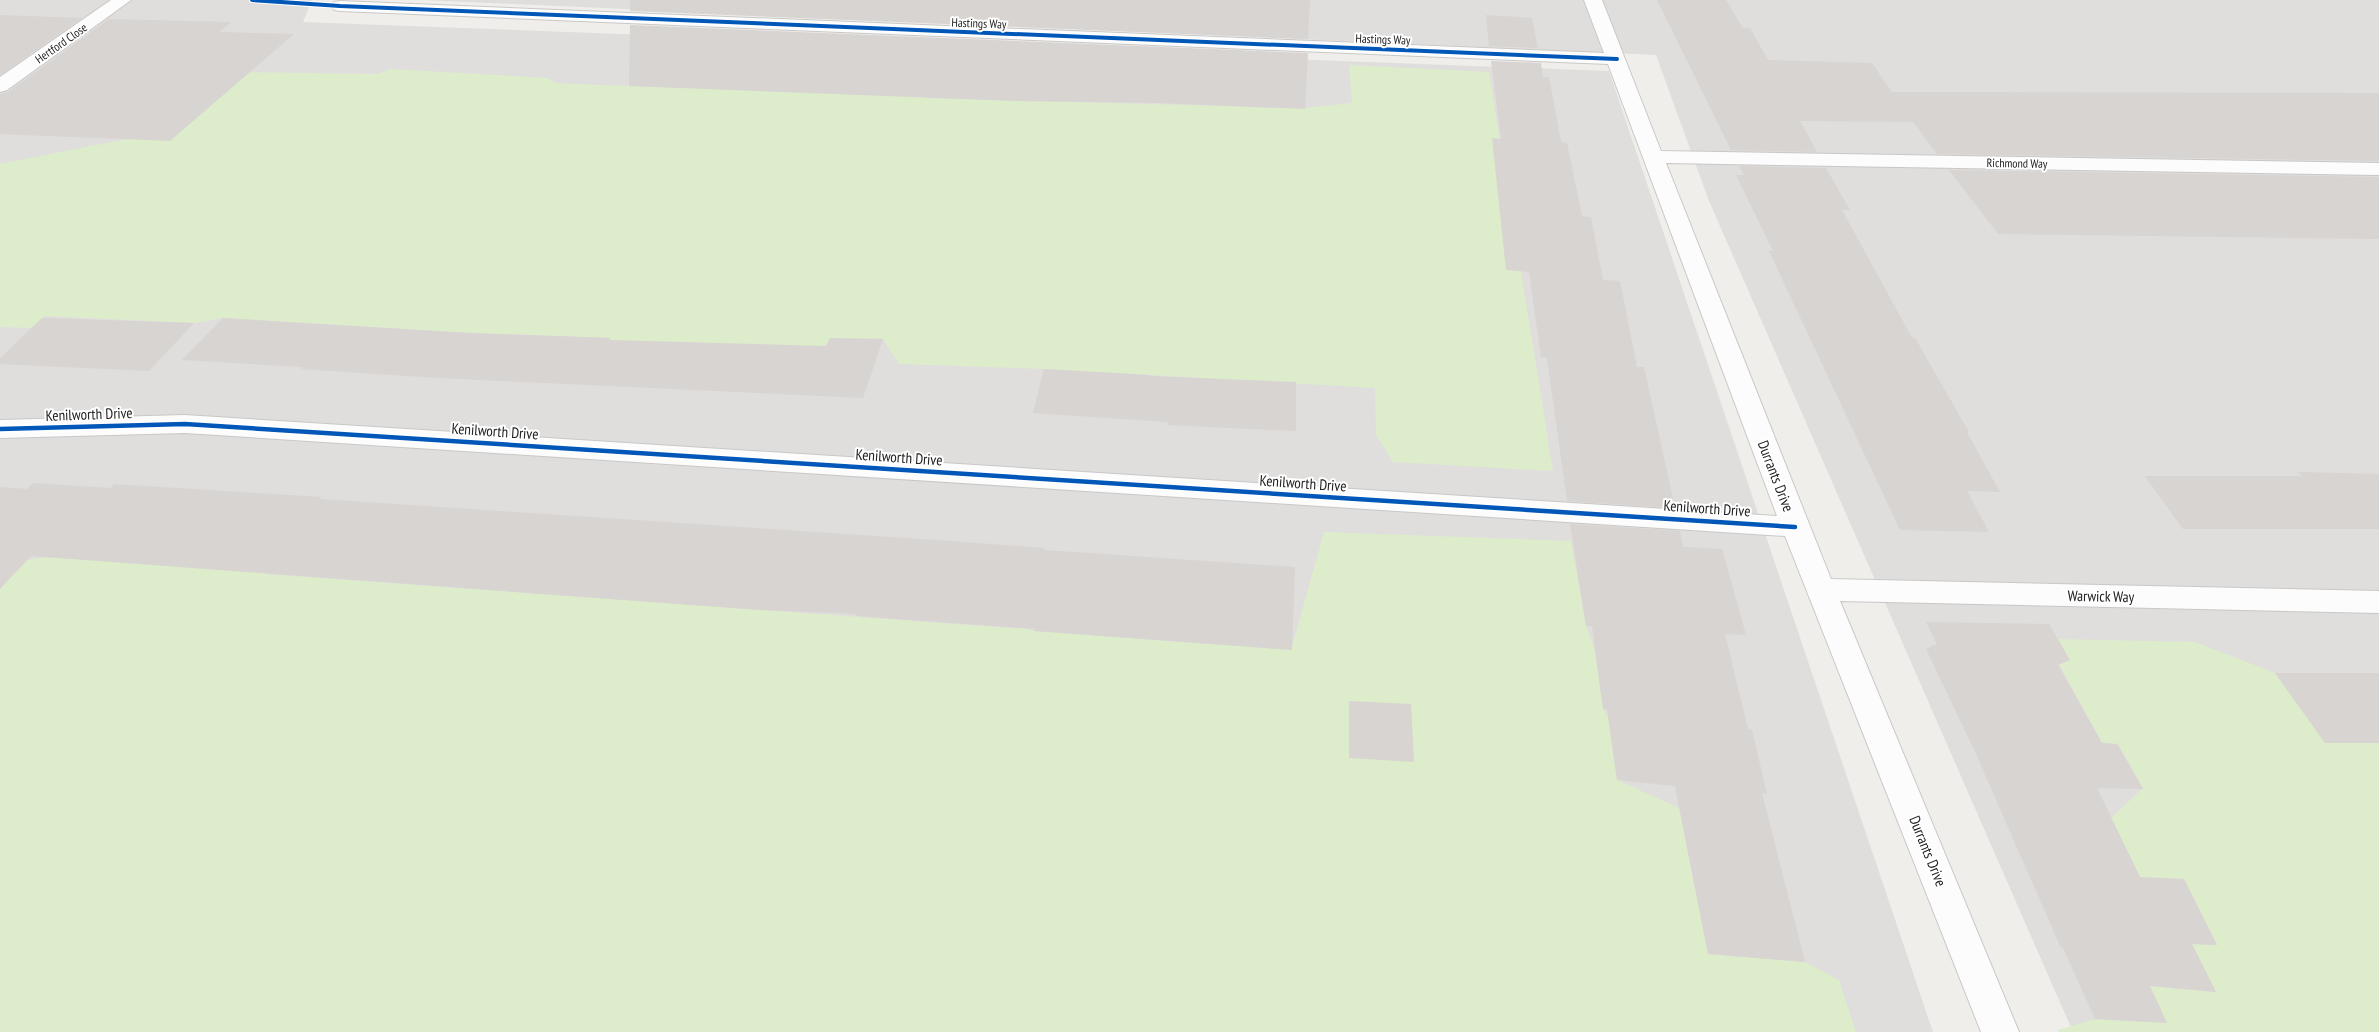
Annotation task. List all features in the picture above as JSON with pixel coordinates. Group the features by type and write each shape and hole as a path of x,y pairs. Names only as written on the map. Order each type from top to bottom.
{"street":[{"name":"Hertford Close","path":"0,86 122,0"},
{"name":"Durrants Drive","path":"1593,0 1796,527 2000,1032"},
{"name":"Hastings Way","path":"340,6 1617,59"},
{"name":"Richmond Way","path":"1655,157 2379,169"},
{"name":"Kenilworth Drive","path":"0,429 185,424 1796,527"},
{"name":"Warwick Way","path":"1823,590 2379,602"}],"shaded area":[{"path":"0,0 312,0 303,22 1609,71 1933,1032 0,1032"},
{"path":"423,0 2379,0 2379,1032 2073,1032 1709,201 1656,55"}],"green space":[{"path":"1349,65 1489,72 1553,471 1393,462 1376,435 1375,388 1044,369 899,364 883,339 830,338 824,352 601,358 610,338 470,333 223,318 194,323 45,316 32,328 0,327 0,164 152,134 232,72 378,74 390,69 548,78 556,83 601,85 920,96 924,98 1305,108 1352,103"},
{"path":"1324,532 1571,541 1586,626 1595,651 1603,709 1608,717 1617,780 1679,808 1708,954 1805,962 1839,980 1856,1032 0,1032 0,558 28,560 46,557 263,571 266,574 1291,650"},
{"path":"2058,639 2195,642 2275,673 2325,743 2379,743 2379,1032 2059,1032 2058,1030 2095,1019 2167,1023 2150,986 2216,992 2192,944 2217,945 2184,879 2140,877 2111,818 2143,788 2118,744 2102,743 2059,664 2069,660"}],"building":[{"path":"630,0 1310,0 1308,39 630,11"},
{"path":"1657,0 1726,0 1743,28 1750,28 1768,60 1872,63 1892,92 2379,93 2379,161 1937,154 1913,122 1800,121 1817,152 1731,150"},
{"path":"0,15 82,18 0,75"},
{"path":"1486,15 1532,18 1538,48 1489,46"},
{"path":"109,19 232,22 219,32 294,34 170,141 0,134 0,94 8,92"},
{"path":"630,25 1308,53 1305,109 1159,103 1016,101 629,86"},
{"path":"1491,61 1541,63 1543,77 1549,77 1561,142 1567,143 1582,216 1591,217 1603,280 1620,281 1637,367 1644,367 1675,508 1567,501 1547,358 1541,357 1529,272 1506,270 1492,138 1501,139"},
{"path":"1739,166 1826,168 1850,210 1842,210 1912,338 1915,338 1969,432 1967,432 2000,492 1967,491 1989,532 1900,530 1769,251 1773,251 1736,175 1744,175"},
{"path":"1949,170 2379,177 2379,239 1998,234"},
{"path":"42,318 194,323 149,371 0,364 0,358"},
{"path":"223,318 470,333 611,338 609,340 826,346 830,338 883,339 863,398 438,378 301,369 303,367 182,360"},
{"path":"1044,369 1150,376 1296,382 1296,431 1167,425 1168,422 1033,413"},
{"path":"2298,472 2379,474 2379,529 2183,529 2145,476 2302,476"},
{"path":"33,483 111,488 114,484 321,497 320,499 936,540 1045,548 1044,550 1295,567 1292,650 1034,631 1035,629 856,616 857,614 759,610 31,556 0,589 0,487 27,489"},
{"path":"1570,524 1680,531 1683,547 1722,549 1746,635 1725,634 1748,729 1752,730 1767,794 1762,793 1805,962 1708,954 1675,786 1617,780 1607,709 1603,709 1592,626 1586,626"},
{"path":"1926,622 2049,624 2070,660 2058,665 2102,743 2117,744 2143,789 2097,788 2140,877 2184,879 2217,945 2192,944 2216,992 2150,986 2167,1023 2095,1019 2063,948 2061,948 1976,754 1926,649 1937,644"},
{"path":"2275,673 2379,673 2379,743 2325,743"},
{"path":"1349,701 1411,704 1414,762 1349,758"}],"cycle path":[{"path":"252,0 305,2 340,6 1617,59"},
{"path":"0,429 185,424 1795,527"}]}
